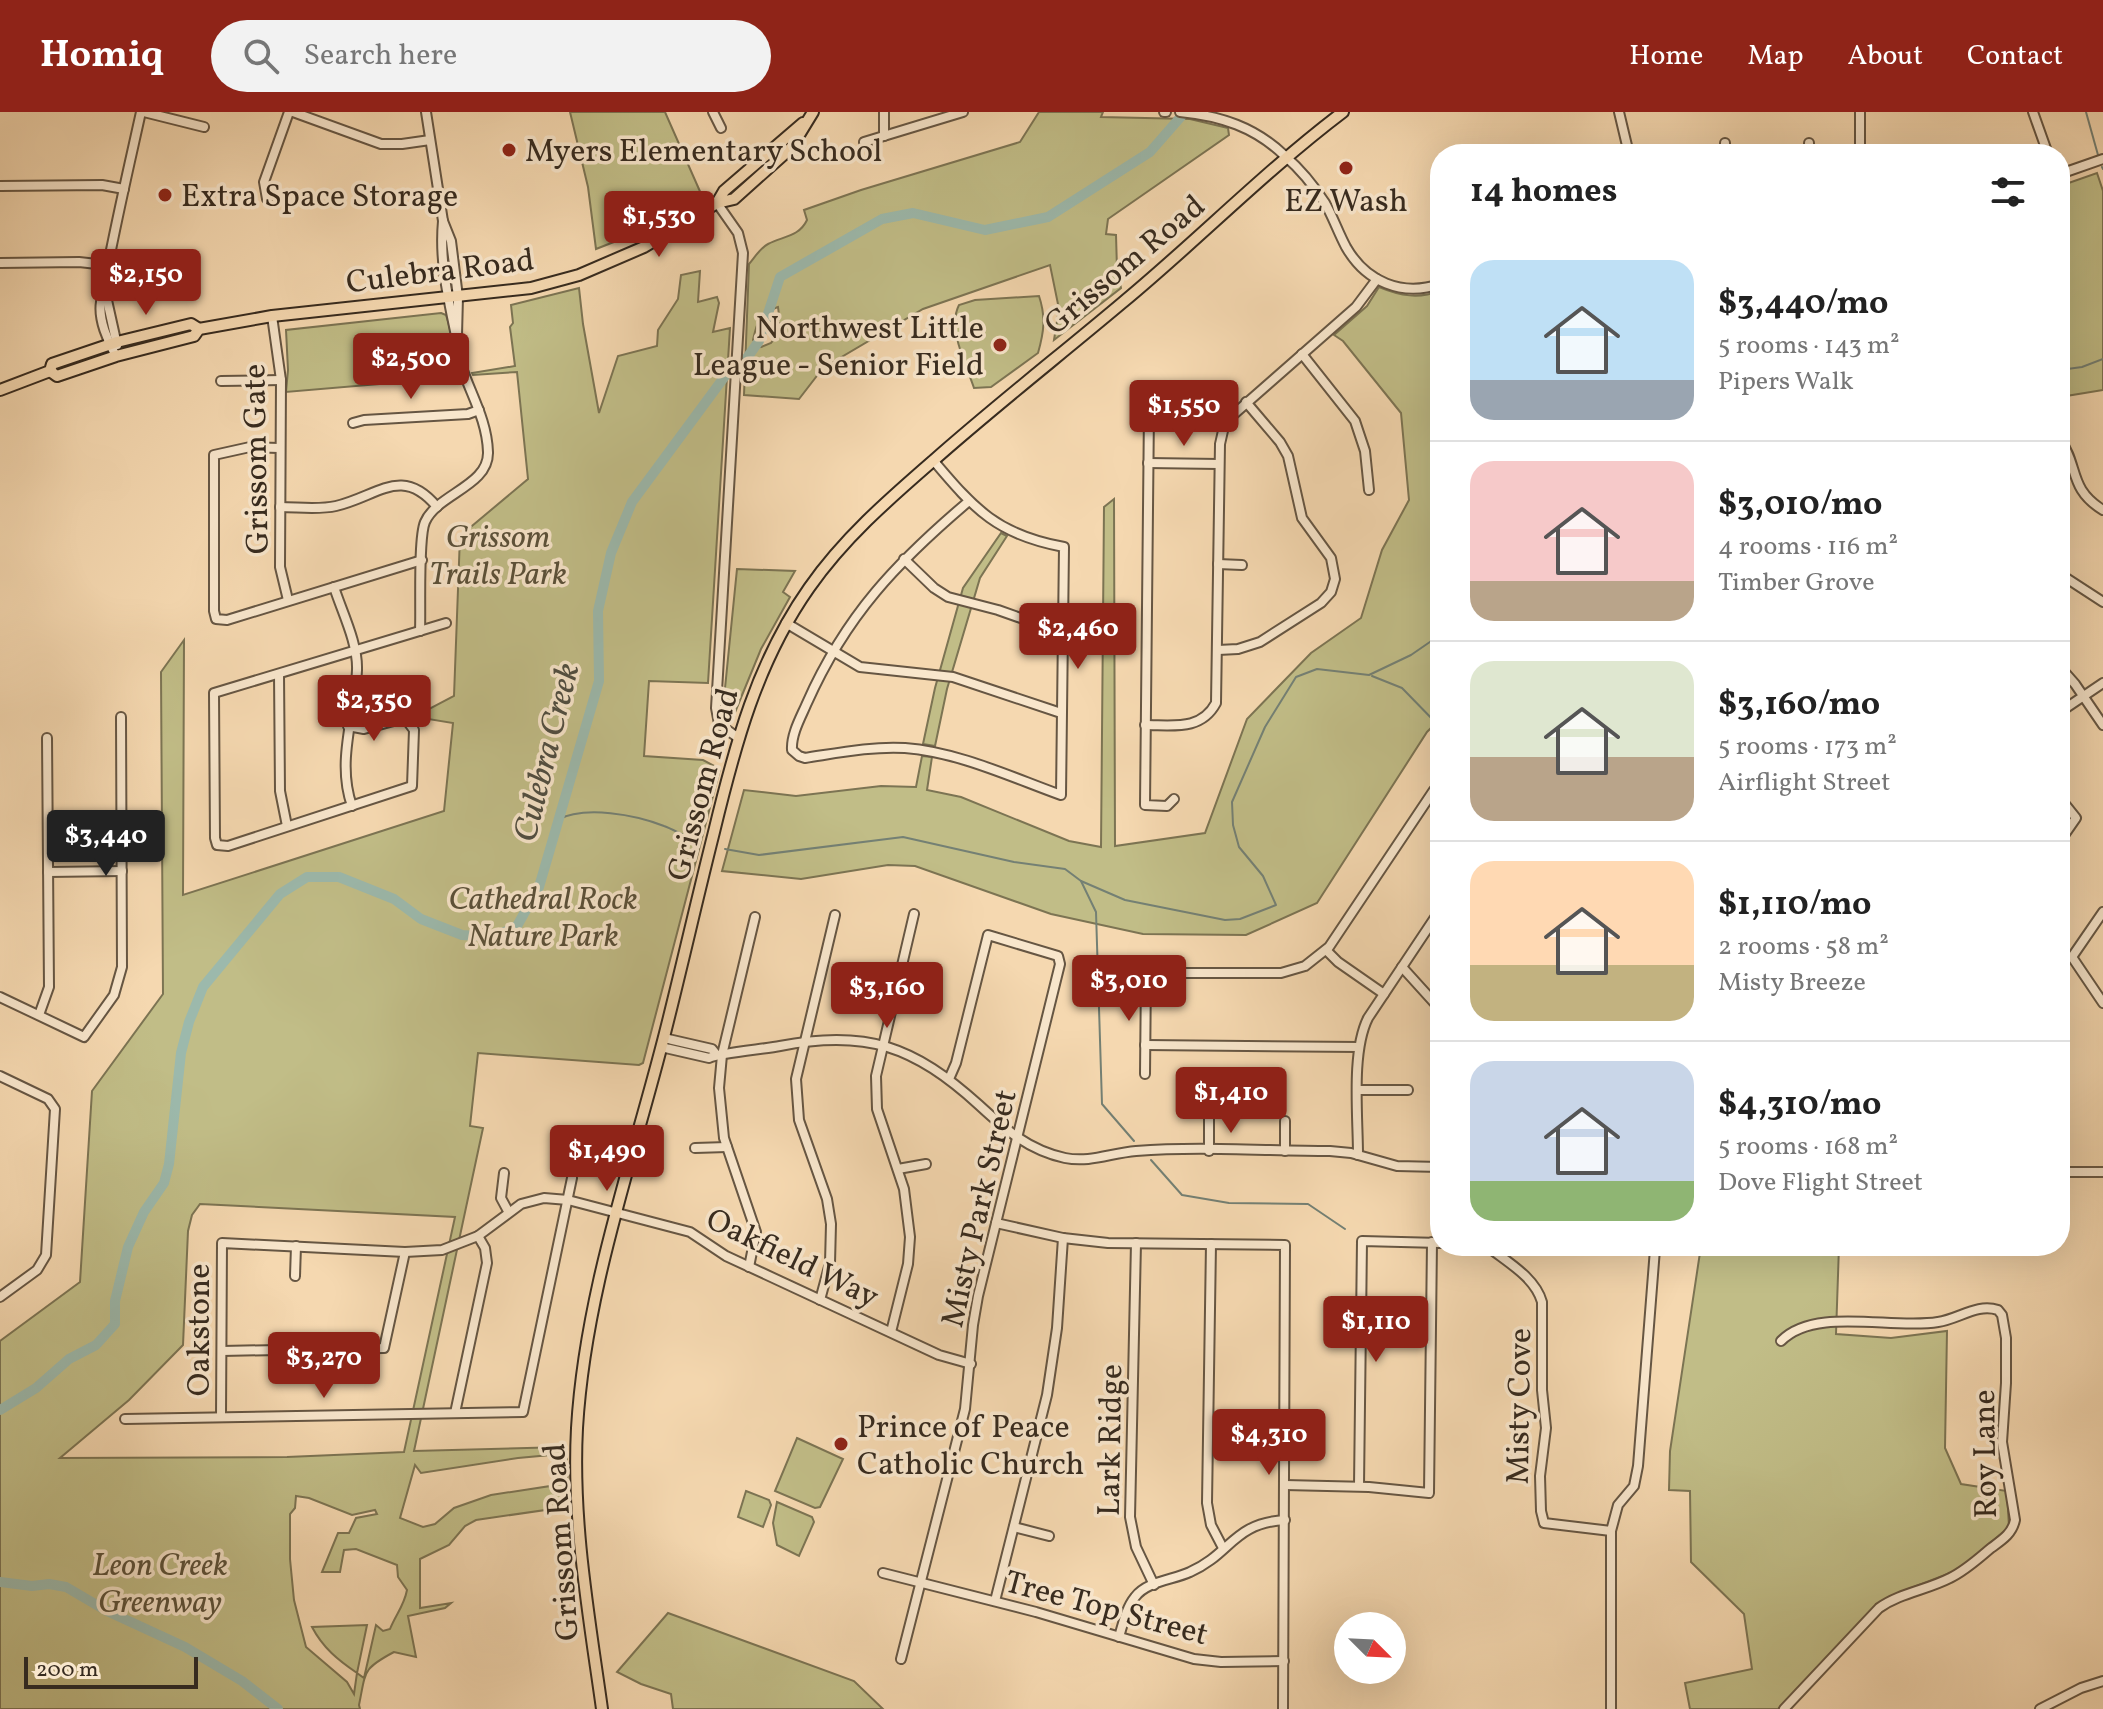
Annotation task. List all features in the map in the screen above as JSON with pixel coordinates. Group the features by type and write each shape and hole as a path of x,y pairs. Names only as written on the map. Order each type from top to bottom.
{"main road":[{"name":"Grissom Road","path":"602,1709 581,1549 577,1433 586,1347 737,737 755,687 786,623 843,545 875,511 998,402 1124,301 1343,112"},
{"name":"Culebra Road","path":"50,371 52,364 113,343 191,324 199,329 272,316 452,298 531,288 579,275 655,242 717,203 734,199 791,148 810,116"},
{"name":"Culebra Road","path":"50,371 57,376 116,356 194,336 199,329"},
{"name":"Culebra Road","path":"0,390 50,371"}],"street":[{"path":"116,356 101,311 101,300 106,265 143,112 204,127"},
{"path":"267,199 264,182 291,112 381,144 430,140"},
{"path":"420,631 425,522 437,507 479,474 487,463 484,425 460,361 456,339 452,298 441,244 443,221 426,112"},
{"path":"713,112 721,128"},
{"path":"884,112 884,136"},
{"path":"864,142 963,112"},
{"path":"1180,112 1213,116 1241,126 1273,145 1288,158 1325,204 1352,255 1377,279 1408,289 1430,286"},
{"path":"1619,112 1627,144"},
{"path":"1860,112 1860,144"},
{"path":"2033,112 2044,144"},
{"path":"2070,171 2103,159"},
{"path":"0,186 102,185 124,189"},
{"path":"717,203 738,233 743,253 716,708 719,724 737,737"},
{"path":"0,263 79,262 106,265"},
{"path":"1145,725 1186,726 1205,718 1216,703 1221,430 1228,418 1361,302 1377,279"},
{"name":"Grissom Gate","path":"272,316 281,380 280,567 288,600"},
{"path":"1302,354 1355,421 1365,451 1369,490"},
{"path":"221,381 281,380"},
{"path":"1218,650 1238,649 1260,642 1321,603 1331,592 1335,579 1331,558 1302,518 1285,448 1246,402"},
{"path":"353,423 468,414 479,410"},
{"path":"1149,410 1145,805 1167,806 1174,799"},
{"path":"279,448 250,447 214,455 216,619 227,620 422,560"},
{"path":"933,460 969,501 993,522 1015,535 1064,547 1061,795 966,761 927,751 878,748 805,758 795,753 791,745 833,651 878,586 969,501"},
{"path":"1148,463 1219,464"},
{"path":"2070,464 2079,488 2091,503 2103,510"},
{"path":"280,507 326,507 395,486 425,492 437,507"},
{"path":"904,559 948,597 998,610 1063,633"},
{"path":"1218,564 1242,565"},
{"path":"2070,581 2103,602"},
{"path":"334,587 354,651 357,673 348,726 346,776 352,806"},
{"path":"348,726 364,729 401,719 408,722 414,730 412,786 228,846 217,845 214,693 446,623"},
{"path":"786,623 860,667 953,677 1061,713"},
{"path":"279,674 280,791 287,826"},
{"path":"2070,680 2103,725"},
{"path":"2070,705 2103,683"},
{"path":"0,997 84,1037 114,995 121,979 121,717"},
{"path":"39,1015 49,987 47,738"},
{"path":"1145,1074 1146,973 1281,973 1305,966 1326,950 1430,804"},
{"path":"2070,810 2076,818 2070,827"},
{"path":"48,872 122,871"},
{"path":"2103,912 2072,957 2103,1003"},
{"path":"891,1332 910,1247 907,1205 880,1119 876,1076 914,914"},
{"path":"820,1300 830,1263 832,1238 827,1199 797,1109 796,1079 835,915"},
{"path":"749,1267 756,1232 727,1147 719,1105 719,1054 755,917"},
{"path":"1358,1155 1359,1047 1365,1025 1430,925"},
{"name":"Misty Park Street","path":"901,1659 965,1409 973,1325 1060,964 1058,956 988,935 956,1063 949,1079"},
{"path":"1326,950 1384,994"},
{"path":"1402,967 1430,998"},
{"path":"662,1043 712,1049 719,1054 849,1039 882,1045 913,1056 949,1079 1017,1139 1063,1157 1087,1160 1136,1151 1330,1151 1397,1166 1430,1167"},
{"path":"1145,1045 1359,1047"},
{"path":"0,1076 52,1102 55,1109 45,1259 37,1270 0,1297"},
{"path":"1358,1090 1408,1090"},
{"path":"1209,1119 1209,1151"},
{"path":"1285,1121 1285,1151"},
{"path":"695,1148 727,1147"},
{"path":"898,1169 926,1164"},
{"path":"2070,1172 2103,1172"},
{"path":"504,1173 501,1198 508,1211"},
{"path":"125,1419 523,1412 572,1178"},
{"name":"Oakfield Way","path":"222,1243 405,1252 442,1250 478,1236 521,1204 544,1198 568,1200 690,1232 749,1267 939,1355 971,1364"},
{"path":"996,1223 1063,1238 1108,1243 1285,1245 1283,1709"},
{"path":"455,1413 487,1263 485,1248 478,1236"},
{"path":"995,1601 1047,1395 1057,1328 1063,1238"},
{"path":"1359,1486 1362,1241 1430,1242"},
{"name":"Oakstone","path":"221,1417 222,1243"},
{"name":"Lark Ridge","path":"1136,1243 1130,1517 1136,1547 1154,1585"},
{"path":"1211,1244 1207,1503 1211,1525 1223,1548"},
{"path":"295,1276 296,1246"},
{"path":"222,1351 384,1348 405,1252"},
{"path":"1285,1485 1359,1486 1429,1493 1436,1256"},
{"name":"Misty Cove","path":"1499,1256 1530,1281 1540,1293 1542,1302 1542,1390 1546,1428 1540,1476 1544,1523 1611,1531"},
{"path":"1611,1709 1611,1531 1618,1505 1634,1486 1638,1466 1654,1256"},
{"name":"Roy Lane","path":"1781,1341 1789,1332 1815,1324 1932,1323 1951,1320 1979,1308 1998,1310 2002,1314 2006,1338 2002,1442 2015,1520 2013,1529 2006,1537 1962,1571 1942,1582 1897,1597 1879,1608 1784,1709"},
{"path":"1119,1637 1135,1597 1154,1585 1199,1567 1250,1527 1285,1520"},
{"path":"1014,1527 1049,1536"},
{"name":"Tree Top Street","path":"883,1573 995,1601 1194,1659 1284,1661"},
{"path":"2040,1709 2081,1688 2103,1681"}],"green space":[{"path":"570,112 665,112 702,196 662,223 596,249 588,187"},
{"path":"1039,112 1103,112 1101,117 1190,119 1228,128 1229,135 1108,219 1106,234 1116,235 1121,288 1054,340 1059,309 1050,265 923,309 823,368 799,399 744,395 749,264 762,248 800,230 807,220 804,210 1020,142","holes":["778,307 779,315 770,319 771,324 780,323 784,327 771,343 761,347 753,340 760,319"]},
{"path":"2097,173 2103,191 2103,390 2070,395 2070,182"},
{"path":"700,271 698,302 717,297 719,303 713,332 730,328 708,683 649,681 644,756 703,760 720,769 643,1063 478,1053 470,1126 483,1128 414,1451 564,1447 568,1479 559,1508 476,1520 465,1526 449,1545 420,1559 420,1608 451,1603 445,1608 408,1616 416,1657 394,1652 371,1667 365,1678 360,1709 0,1709 0,1341 80,1282 92,1091 163,994 161,672 184,640 183,895 444,811 453,723 428,719 427,710 454,696 460,536 528,479 517,372 472,373 515,366 510,327 513,323 511,305 579,288 599,413 618,356 657,346 658,330 678,299 681,275","holes":["200,1204 455,1217 404,1452 287,1457 60,1458 129,1400 183,1345 188,1231 192,1215","562,1454 550,1486 491,1495 454,1508 435,1524 423,1527 400,1518 415,1465 421,1473","296,1496 352,1515 375,1510 377,1514 356,1518 349,1533 338,1533 322,1572 340,1572 344,1550 356,1549 397,1565 398,1577 407,1590 390,1629 383,1631 376,1625 364,1678 357,1673 354,1694 347,1682 306,1647 294,1600 290,1559 290,1514 295,1508"]},
{"path":"1379,287 1410,295 1430,294 1430,729 1317,903 1246,935 1143,934 1051,914 915,866 888,865 801,879 722,871 744,790 796,796 881,786 916,787 922,756 932,757 927,790 961,797 1069,841 1101,847 1104,507 1114,499 1115,846 1205,833 1247,719 1311,653 1361,618 1382,550 1409,500 1401,413 1343,341 1334,335 1367,306"},
{"name":"Northwest Little League - Senior Field","path":"1039,296 1043,324 1038,353 991,387 974,388 956,335 959,305 975,300"},
{"path":"441,313 446,315 461,377 286,392 286,330"},
{"path":"1001,533 1007,536 980,578 947,689 935,746 923,744 963,588"},
{"path":"737,569 795,571 783,592 790,597 761,649 731,722 723,718 723,708"},
{"path":"1699,1256 1839,1256 1836,1334 1891,1338 1947,1331 1945,1448 1961,1484 2007,1491 2009,1527 1958,1570 1876,1605 1778,1709 1690,1709 1685,1683 1752,1669 1744,1614 1691,1562 1690,1491 1669,1490 1670,1451"},
{"path":"797,1438 843,1459 820,1507 815,1508 775,1491"},
{"path":"746,1491 769,1500 771,1505 763,1527 738,1517"},
{"path":"777,1502 812,1517 814,1522 799,1556 777,1545 773,1523"},
{"path":"668,1613 854,1681 883,1709 673,1709 671,1694 617,1672"},
{"path":"367,1625 357,1673 332,1653 312,1627"}],"waterway":[{"name":"Culebra Creek","path":"744,362 759,341 780,277 882,219 913,213 985,230 1048,217 1150,152 1185,112"},
{"path":"2086,112 2098,155"},
{"path":"2070,369 2103,359"},
{"name":"Culebra Creek","path":"0,1410 36,1388 69,1359 96,1345 115,1324 115,1301 128,1247 144,1212 164,1183 169,1164 181,1053 189,1022 203,987 280,894 307,877 339,877 394,899 421,919 462,935 494,937 517,926 539,887 599,681 598,611 611,553 632,502 728,372"},
{"path":"725,849 759,855 903,837 1014,862 1065,869 1081,881 1125,900 1225,920 1240,919 1276,905 1263,876 1239,847 1233,825 1232,802 1265,727 1296,677 1317,669 1369,675 1411,655 1430,642"},
{"path":"1372,676 1402,688 1430,717"},
{"path":"557,820 582,813 625,815 653,822 694,839"},
{"path":"1081,881 1096,912 1102,1104 1134,1141"},
{"path":"1151,1160 1182,1195 1229,1203 1308,1204 1345,1229"},
{"path":"0,1582 66,1587 107,1611 185,1647 242,1681 278,1709"}],"place":[{"name":"Myers Elementary School","path":"509,150"},
{"name":"EZ Wash","path":"1346,168"},
{"name":"Extra Space Storage","path":"165,195"},
{"name":"Northwest Little League - Senior Field","path":"1000,345"},
{"name":"Prince of Peace Catholic Church","path":"841,1444"}],"park label":[{"name":"Grissom Trails Park","path":"498,554"},
{"name":"Cathedral Rock Nature Park","path":"543,916"},
{"name":"Leon Creek Greenway","path":"160,1582"}]}
